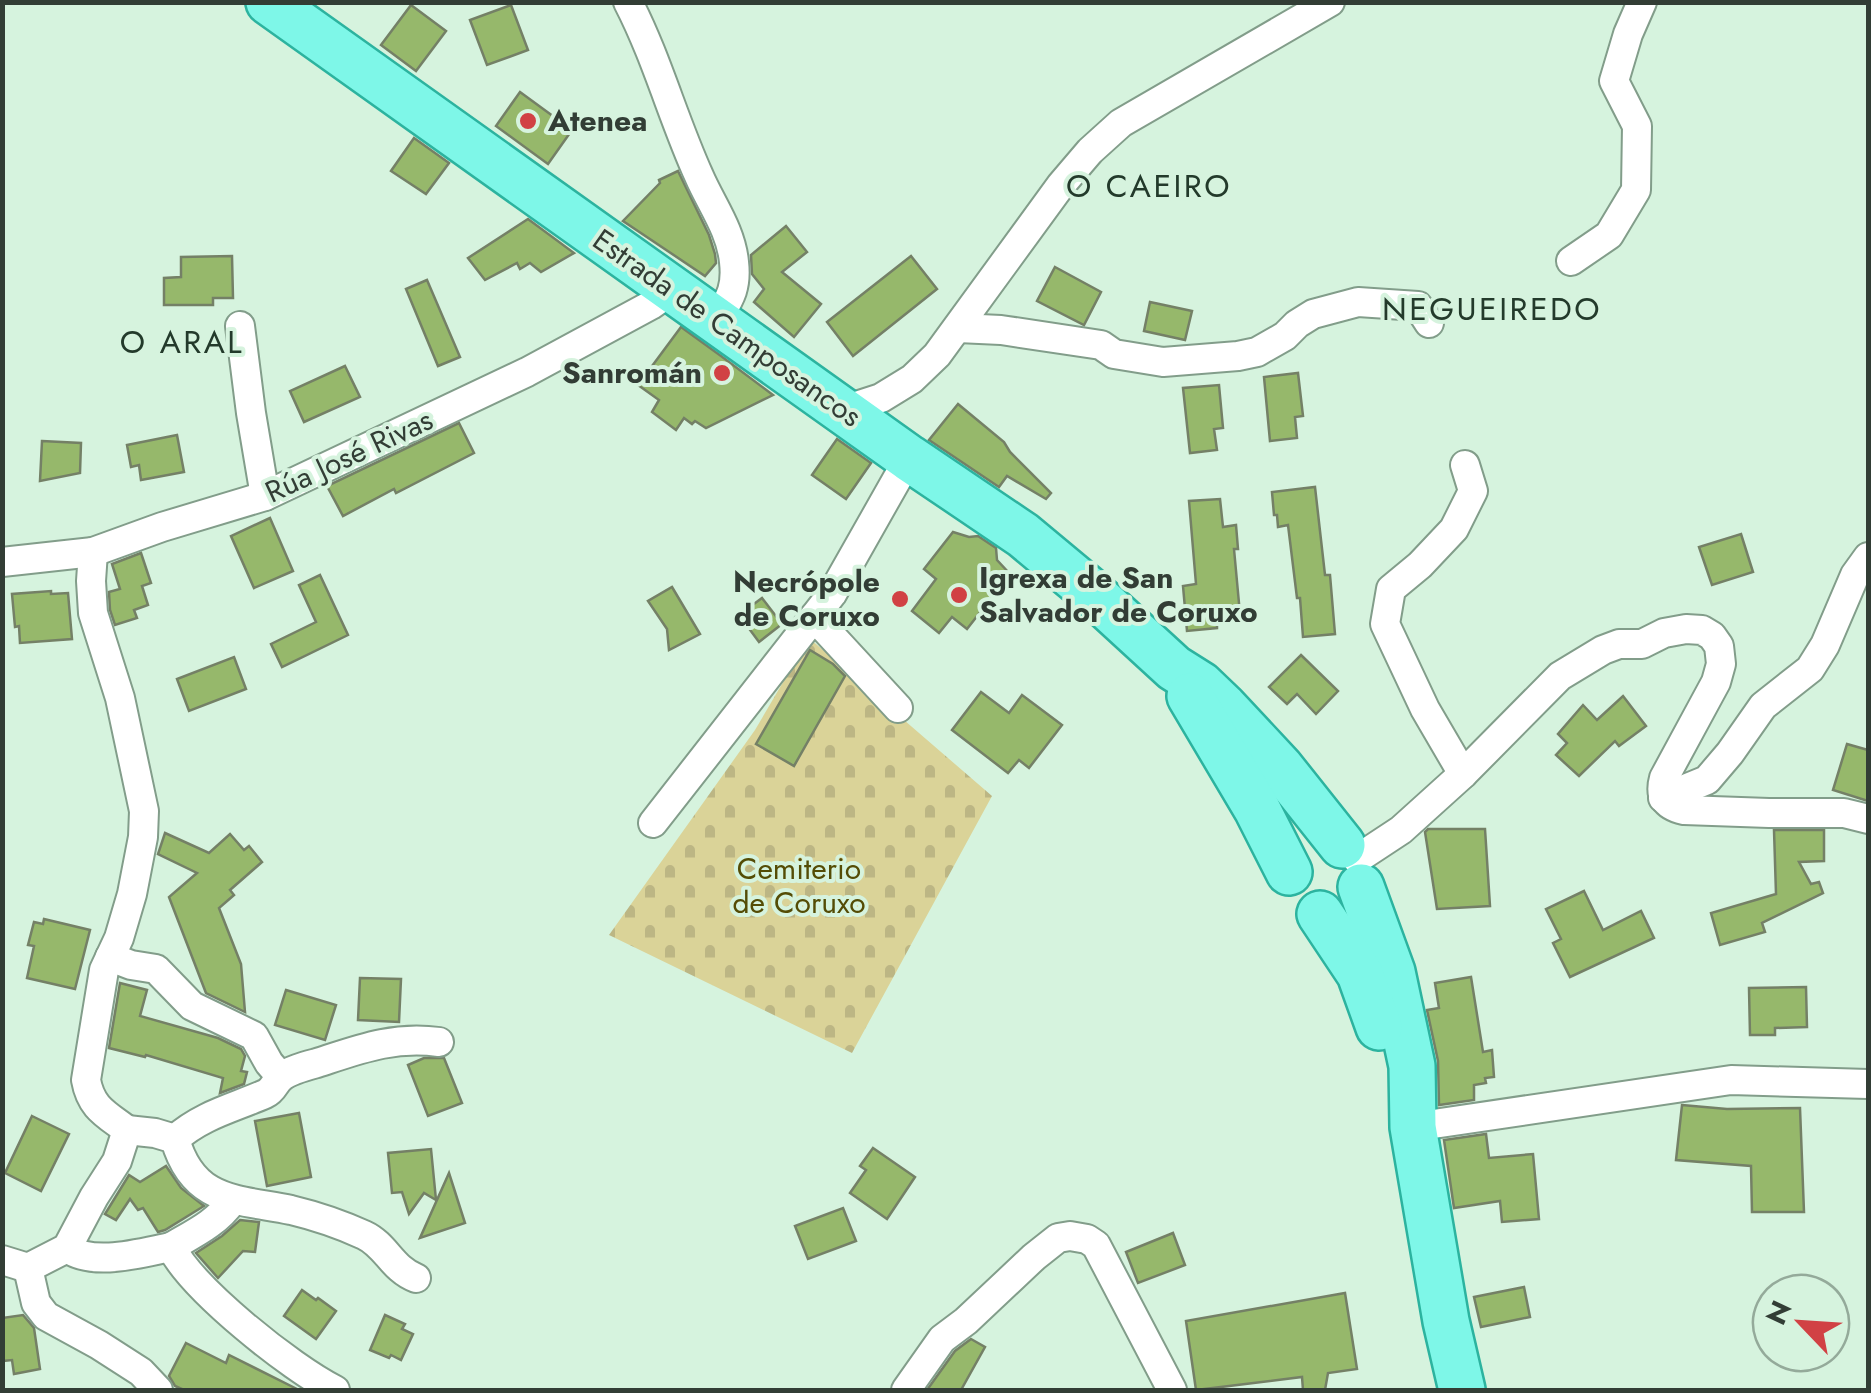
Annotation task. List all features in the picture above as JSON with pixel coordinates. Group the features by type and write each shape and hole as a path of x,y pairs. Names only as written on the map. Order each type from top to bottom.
{"main road":[{"name":"Estrada de Camposancos","path":"269,2 1022,536 1089,590 1174,668 1201,685 1280,767 1353,864 1392,972 1412,1066 1413,1128 1462,1390"},
{"name":"Estrada de Camposancos","path":"1174,668 1258,809 1289,872 1289,884 1299,904 1320,914 1360,974 1413,1128"},
{"path":"1289,872 1297,854 1313,843 1332,842 1353,864 1350,906 1330,915 1320,914"}],"street":[{"path":"628,2 698,176 729,236 734,291 717,320"},
{"path":"844,410 881,398 912,379 937,354 1061,186 1120,123 1330,2"},
{"path":"1572,261 1609,234 1636,190 1638,126 1614,82 1642,2"},
{"name":"Rúa José Rivas","path":"2,562 92,552 266,496 526,372 674,289"},
{"path":"958,328 1001,330 1101,345 1114,354 1164,362 1257,352 1313,314 1358,302 1418,306 1429,324"},
{"path":"240,326 266,496"},
{"path":"653,822 832,594 909,458"},
{"path":"1463,774 1425,709 1385,624 1391,589 1454,529 1473,491 1465,465"},
{"path":"92,552 93,612 120,698 144,812 132,894 119,938 104,970 86,1080 89,1096 98,1108 127,1130 175,1139"},
{"path":"1663,798 1708,780 1763,706 1810,669 1868,557"},
{"path":"814,617 898,708"},
{"path":"1353,864 1401,830 1463,774 1560,676 1619,644 1642,644 1664,633 1686,629 1702,630 1712,636 1719,646 1721,664 1716,682 1664,778 1663,798 1672,807 1684,810 1844,813 1868,819"},
{"path":"110,957 156,970 192,1006 254,1036 268,1064 280,1077"},
{"path":"175,1139 220,1110 270,1092 280,1077 376,1043 414,1038 439,1042"},
{"path":"1413,1128 1731,1080 1868,1084"},
{"path":"127,1130 116,1160 67,1248 15,1264 46,1316 141,1372 158,1390"},
{"path":"175,1139 187,1168 198,1181 232,1201 325,1218 370,1237 382,1246 393,1264 416,1278"},
{"path":"67,1248 77,1256 97,1258 171,1247 212,1222 232,1201"},
{"path":"906,1390 942,1339 1034,1257 1058,1238 1070,1236 1096,1245 1172,1390"},
{"path":"171,1247 180,1264 223,1306 315,1380 335,1390"}],"green space":[{"name":"Cemiterio de Coruxo","path":"809,638 992,796 852,1053 609,935 755,730"}],"building":[{"path":"411,5 446,31 416,71 381,45"},
{"path":"511,5 528,50 487,65 470,20"},
{"path":"520,92 572,130 548,164 496,126"},
{"path":"414,138 449,163 426,194 391,171"},
{"path":"678,171 715,254 716,263 705,276 623,221 659,180"},
{"path":"528,219 574,253 541,272 530,263 520,269 517,263 485,280 468,258"},
{"path":"786,226 807,252 782,272 821,304 794,337 754,302 764,289 752,274 751,255"},
{"path":"232,256 233,298 213,298 213,305 164,305 164,278 181,277 181,257"},
{"path":"911,256 937,289 853,356 827,322"},
{"path":"1055,267 1101,292 1084,325 1037,301"},
{"path":"427,280 460,357 438,366 406,289"},
{"path":"1150,302 1192,311 1185,340 1144,331"},
{"path":"681,327 773,395 706,428 684,418 676,430 652,412 659,400 638,385"},
{"path":"345,366 360,397 304,422 290,391"},
{"path":"1298,373 1303,416 1295,417 1297,438 1270,441 1264,377"},
{"path":"1219,385 1223,428 1214,429 1217,450 1190,453 1183,388"},
{"path":"958,404 1004,442 1051,493 1046,499 1007,476 999,487 929,440"},
{"path":"459,423 474,453 343,516 327,486"},
{"path":"177,435 184,472 141,480 139,465 131,467 127,445"},
{"path":"837,439 871,463 846,499 812,475"},
{"path":"42,441 81,443 80,473 40,481"},
{"path":"1315,487 1335,634 1303,637 1288,525 1278,527 1272,492"},
{"path":"1220,499 1223,527 1236,525 1238,549 1234,549 1240,614 1217,616 1217,628 1187,631 1183,586 1196,584 1189,501"},
{"path":"270,518 293,571 254,588 231,536"},
{"name":"Igrexa de San Salvador de Coruxo","path":"953,532 978,536 996,548 997,560 1010,574 967,629 952,617 939,633 912,611 936,579 924,569"},
{"path":"1741,534 1753,572 1712,585 1699,547"},
{"path":"141,553 151,583 142,586 148,605 134,610 137,618 115,625 109,592 120,589 112,564"},
{"path":"320,575 348,635 282,667 271,644 316,622 299,585"},
{"path":"672,587 700,634 669,650 667,629 648,601"},
{"path":"68,593 72,639 20,643 12,594"},
{"path":"762,598 782,624 759,642 739,615"},
{"path":"810,650 845,676 794,766 756,744"},
{"path":"1301,655 1338,691 1316,714 1297,694 1287,704 1269,687"},
{"path":"234,657 246,689 189,711 177,679"},
{"path":"981,692 1009,713 1022,695 1062,725 1029,768 1019,760 1008,773 952,730"},
{"path":"1623,696 1646,726 1619,746 1615,741 1579,776 1556,755 1567,743 1558,734 1583,705 1597,720"},
{"path":"1847,744 1868,750 1868,801 1833,790"},
{"path":"1485,829 1490,906 1437,909 1425,832"},
{"path":"1774,830 1824,830 1824,861 1799,862 1811,884 1819,882 1823,893 1762,923 1765,932 1720,945 1711,913 1776,894"},
{"path":"165,833 209,853 230,834 244,850 249,846 262,862 230,890 234,895 219,908 241,964 245,1012 206,993 169,897 197,873 158,854"},
{"path":"1584,891 1603,930 1641,911 1654,938 1570,977 1553,943 1561,939 1546,909"},
{"path":"44,919 90,930 75,989 27,978 34,946 28,945 34,922 43,924"},
{"path":"1471,977 1483,1052 1492,1050 1494,1077 1474,1085 1474,1100 1439,1105 1438,1061 1427,1010 1439,1008 1435,983"},
{"path":"360,978 401,979 399,1022 358,1020"},
{"path":"120,983 147,990 140,1016 218,1038 241,1049 245,1056 241,1071 247,1072 244,1084 220,1093 223,1078 109,1048"},
{"path":"1806,987 1807,1027 1775,1028 1775,1035 1750,1035 1749,988"},
{"path":"286,990 336,1005 325,1040 275,1025"},
{"path":"424,1058 444,1058 462,1103 428,1116 408,1065"},
{"path":"1682,1105 1800,1108 1804,1212 1752,1212 1751,1166 1676,1160"},
{"path":"299,1113 311,1177 267,1186 255,1121"},
{"path":"32,1116 69,1134 41,1191 5,1173"},
{"path":"1486,1134 1489,1158 1533,1154 1539,1219 1502,1222 1500,1201 1454,1208 1444,1140"},
{"path":"873,1148 915,1177 887,1219 850,1193 866,1170 860,1166"},
{"path":"431,1149 436,1200 424,1193 409,1214 402,1192 392,1193 388,1153"},
{"path":"166,1166 181,1188 204,1206 158,1232 143,1208 138,1210 130,1199 116,1220 105,1214 129,1175 140,1182"},
{"path":"449,1173 465,1223 420,1238"},
{"path":"843,1208 856,1241 808,1259 795,1226"},
{"path":"240,1220 259,1222 255,1252 243,1251 218,1278 196,1253"},
{"path":"1173,1233 1185,1265 1138,1283 1126,1252"},
{"path":"1524,1287 1530,1317 1481,1327 1474,1297"},
{"path":"302,1290 336,1311 316,1339 284,1316"},
{"path":"1345,1293 1357,1369 1328,1373 1325,1390 1303,1390 1302,1377 1196,1390 1186,1321"},
{"path":"23,1315 34,1328 40,1369 14,1374 12,1360 2,1361 2,1318"},
{"path":"385,1315 405,1324 402,1329 413,1334 401,1360 370,1350"},
{"path":"971,1339 985,1347 961,1390 927,1390 955,1351"},
{"path":"186,1343 226,1363 229,1355 299,1390 184,1390 175,1386 169,1376"}],"place":[{"name":"Atenea","path":"528,121"},
{"name":"Sanromán","path":"722,373"},
{"name":"Igrexa de San Salvador de Coruxo","path":"959,595"},
{"name":"Necrópole de Coruxo","path":"900,599"}],"district":[{"name":"O CAEIRO","path":"1149,186"},
{"name":"NEGUEIREDO","path":"1492,309"},
{"name":"O ARAL","path":"182,342"}]}
